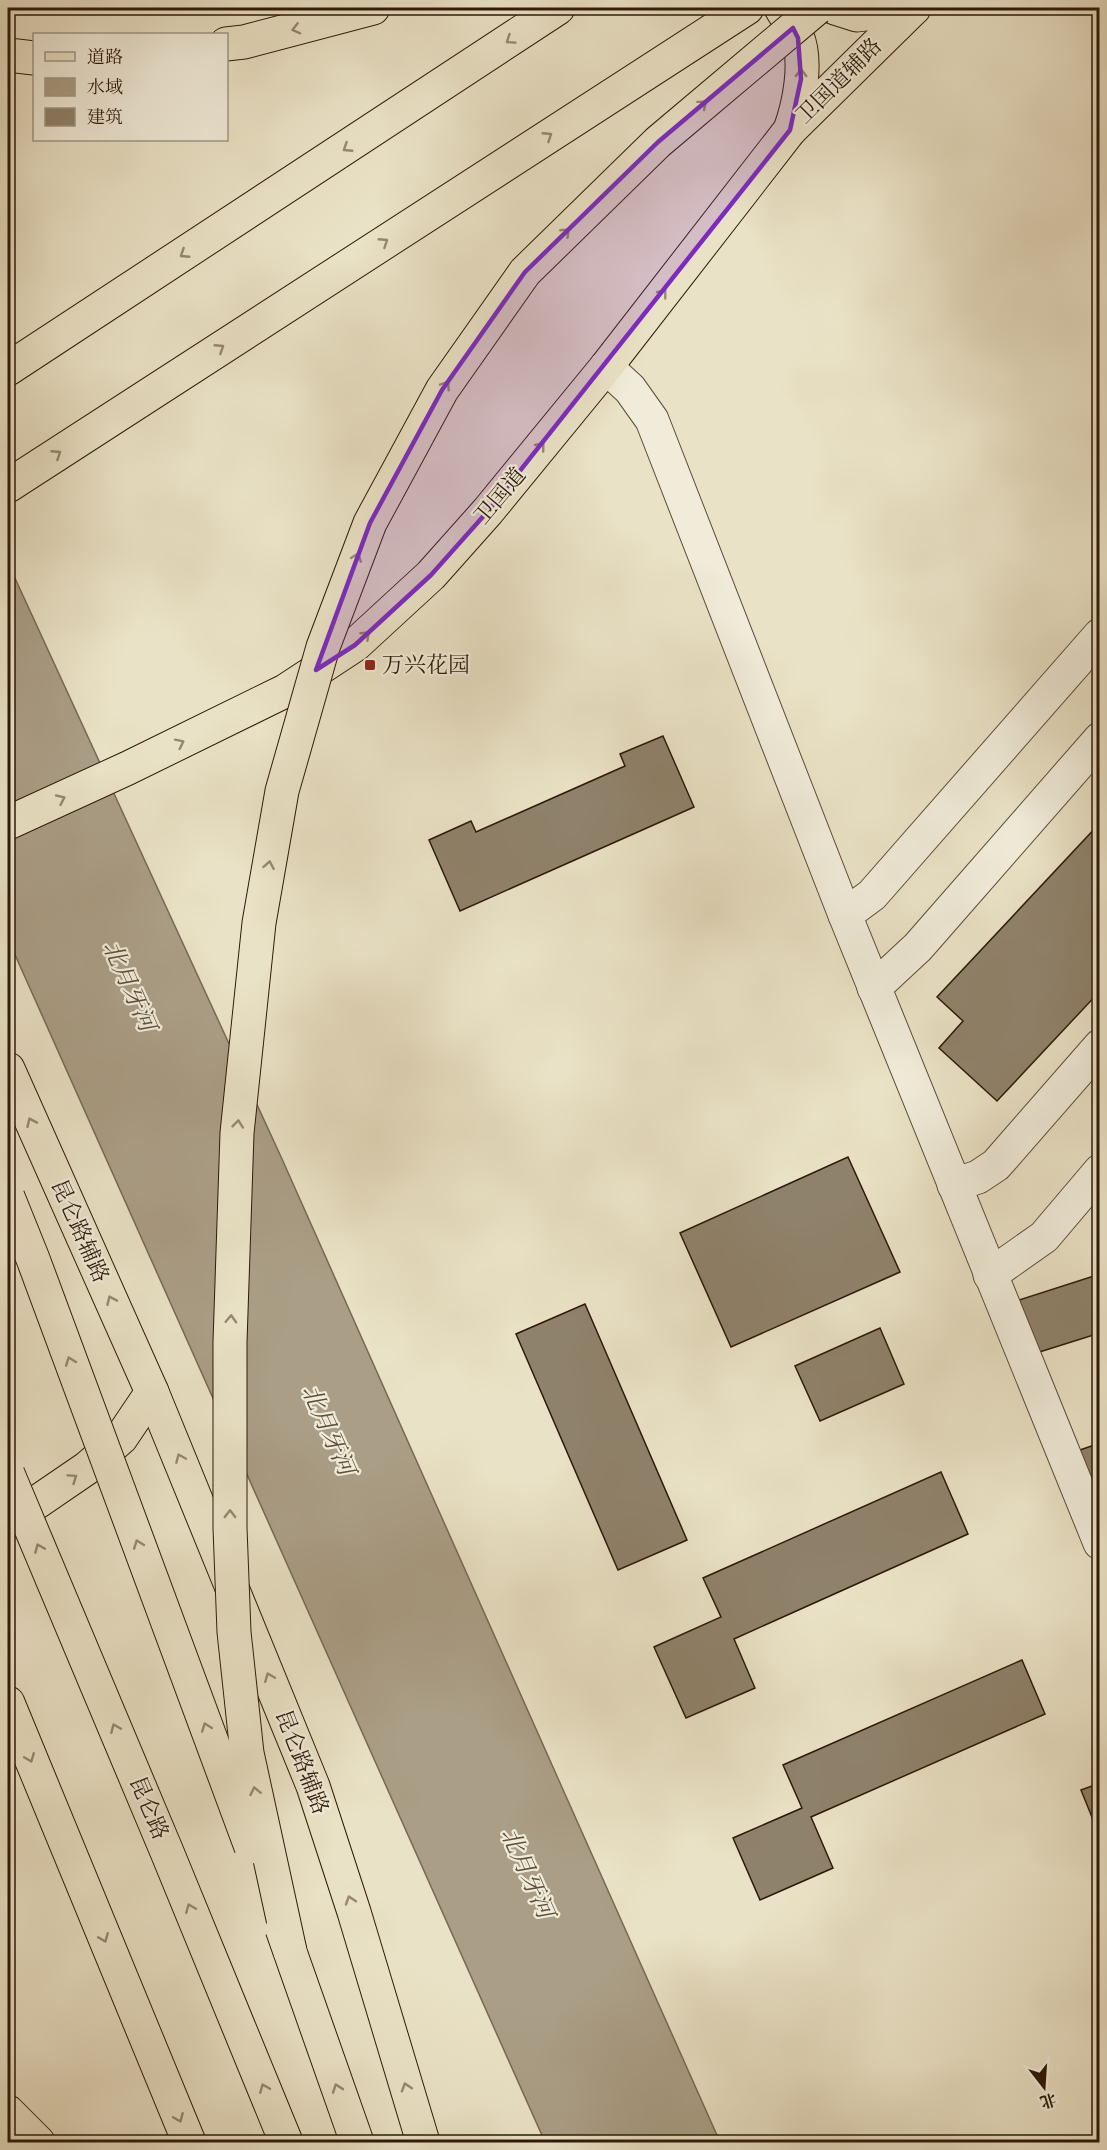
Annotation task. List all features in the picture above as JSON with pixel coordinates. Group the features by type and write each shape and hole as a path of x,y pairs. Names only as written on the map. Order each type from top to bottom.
{"main road":[{"path":"228,44 244,42 373,8"},
{"path":"8,369 558,8"},
{"path":"8,486 747,8"},
{"path":"781,8 798,38 801,62 799,105 790,130"},
{"path":"290,1951 247,1753 234,1632 230,1528 230,1342 237,1133 259,923 282,791 323,647 370,523 442,390 525,272 658,142 817,8"},
{"path":"835,8 857,15 914,8"},
{"name":"卫国道辅路","path":"790,130 914,8"},
{"path":"8,55 33,58"},
{"name":"卫国道","path":"8,823 128,768 285,691 356,645 431,575 488,511 606,367 790,130"},
{"name":"昆仑路辅路","path":"8,1069 152,1392 313,1786 354,1912 423,2142"},
{"path":"8,1197 290,1951 357,2142"},
{"path":"8,1522 87,1468 121,1438 152,1392"},
{"name":"昆仑路","path":"8,1474 286,2142"},
{"path":"8,1703 189,2142"},
{"path":"8,2112 38,2142"}],"lane":[{"path":"606,367 630,389 652,420 844,915 1100,1543"},
{"path":"844,915 872,895 1100,635"},
{"path":"874,988 918,947 1100,739"},
{"path":"954,1185 978,1177 996,1165 1100,1046"},
{"path":"990,1275 1044,1237 1100,1171"}],"highlighted area":[{"path":"793,28 798,38 801,79 790,130 488,511 431,575 355,645 316,670 370,523 442,390 525,272 658,142"}],"water":[{"name":"北月牙河","path":"8,563 282,1159 720,2142 545,2142 8,939"}],"building":[{"path":"663,736 694,807 460,911 429,840 471,821 476,832 625,766 620,754"},
{"path":"1100,823 1100,991 997,1101 939,1048 963,1021 937,997"},
{"path":"848,1157 900,1272 731,1347 680,1233"},
{"path":"1100,1274 1100,1333 1033,1354 1016,1301"},
{"path":"585,1304 687,1540 618,1570 516,1334"},
{"path":"880,1328 904,1384 820,1421 795,1366"},
{"path":"1100,1443 1100,1506 1077,1451"},
{"path":"941,1472 968,1534 734,1639 755,1688 686,1718 654,1647 721,1617 703,1578"},
{"path":"1022,1660 1045,1714 811,1817 833,1868 760,1900 733,1838 802,1808 783,1765"},
{"path":"1100,1783 1100,1837 1081,1790"}],"place":[{"name":"万兴花园","path":"370,665"}]}
